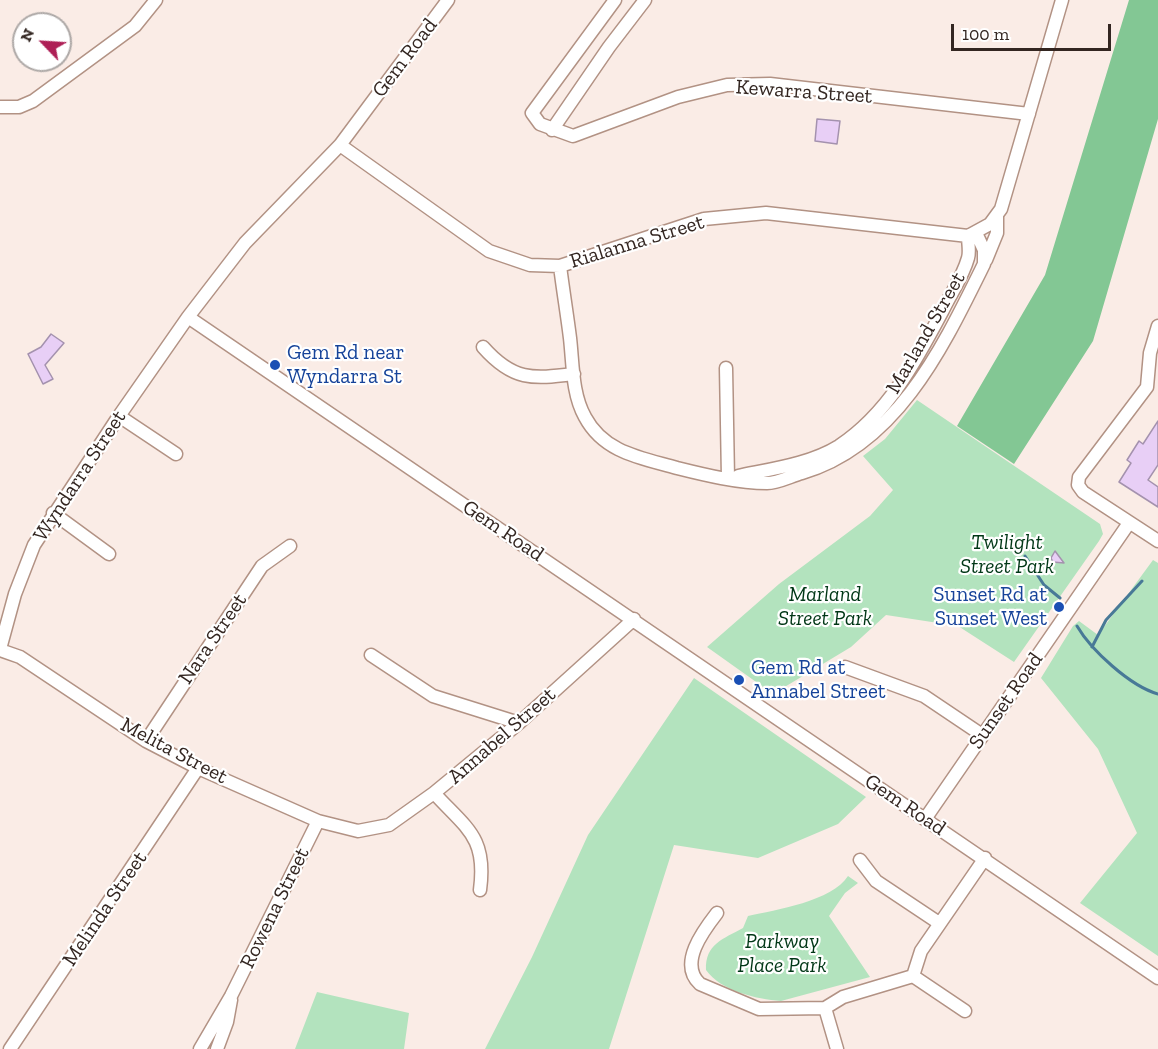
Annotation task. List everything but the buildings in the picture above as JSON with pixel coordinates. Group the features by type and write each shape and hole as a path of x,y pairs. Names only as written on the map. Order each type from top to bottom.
{"street":[{"path":"0,107 19,107 33,101 135,26 156,0"},
{"name":"Gem Road","path":"448,0 340,145 244,243 188,317 1158,978"},
{"path":"615,0 532,113 540,124 552,130 609,47 645,0"},
{"name":"Marland Street","path":"560,266 575,389 585,417 600,438 622,452 699,473 768,483 817,469 847,454 877,431 903,402 933,360 984,264 997,233 996,216 1062,0"},
{"name":"Kewarra Street","path":"552,130 573,136 678,97 727,85 770,84 1029,114"},
{"name":"Rialanna Street","path":"340,145 489,251 530,265 560,266 704,219 766,213 972,234"},
{"path":"972,234 996,216"},
{"name":"Marland Street","path":"972,234 984,250 984,264"},
{"name":"Marland Street","path":"728,478 809,460 838,446 867,423 893,394 932,330 969,257 972,234"},
{"name":"Wyndarra Street","path":"0,649 15,594 34,545 53,513 188,317"},
{"path":"1158,326 1150,353 1154,387 1078,477 1078,485 1083,492 1158,542"},
{"path":"483,347 506,369 520,375 534,378 574,374"},
{"path":"726,368 728,478"},
{"path":"119,416 176,454"},
{"path":"53,513 109,554"},
{"name":"Sunset Road","path":"925,819 1129,523"},
{"name":"Nara Street","path":"146,741 262,566 290,546"},
{"name":"Annabel Street","path":"358,831 389,825 434,793 519,723 634,619"},
{"name":"Melita Street","path":"0,649 20,657 146,741 198,768 318,821 358,831"},
{"path":"371,655 433,696 519,723"},
{"path":"845,667 924,696 982,735"},
{"name":"Melinda Street","path":"10,1049 198,768"},
{"path":"434,793 475,837 481,851 480,890"},
{"name":"Rowena Street","path":"200,1049 231,996 318,821"},
{"path":"913,976 921,951 985,858"},
{"path":"860,860 876,881 939,923"},
{"path":"717,913 701,933 691,964 693,978 700,984 759,1009 825,1008 843,997 913,976"},
{"path":"913,976 965,1011"},
{"name":"Rowena Street","path":"218,1049 227,1022 231,996"},
{"path":"825,1008 837,1049"}],"green space":[{"path":"1129,0 1158,0 1158,119 1093,341 1014,464 957,426 1045,275"},
{"path":"917,400 1100,524 1103,534 1014,662 958,626 886,615 851,647 773,694 707,647 779,584 870,516 893,490 863,456 885,439"},
{"path":"1153,560 1158,563 1158,956 1080,903 1137,833 1098,749 1041,678 1073,626 1079,621 1098,635"},
{"path":"694,678 866,797 838,824 758,858 674,845 609,1049 485,1049 532,957 588,835"},
{"name":"Parkway Place Park","path":"848,876 858,883 845,893 829,916 870,977 781,1001 750,996 730,989 706,970 706,961 712,948 722,939 743,928 748,916 817,898 840,885"},
{"path":"317,992 409,1013 404,1049 295,1049"}],"waterway":[{"path":"1025,556 1044,585 1060,598"},
{"path":"1092,647 1106,620 1142,581"},
{"path":"1077,626 1092,646 1112,666 1147,690 1158,694"}],"place":[{"name":"Gem Rd near Wyndarra St","path":"275,365"},
{"name":"Sunset Rd at Sunset West","path":"1059,607"},
{"name":"Gem Rd at Annabel Street","path":"739,680"}],"park label":[{"name":"Twilight Street Park","path":"1007,555"},
{"name":"Marland Street Park","path":"825,607"}]}
